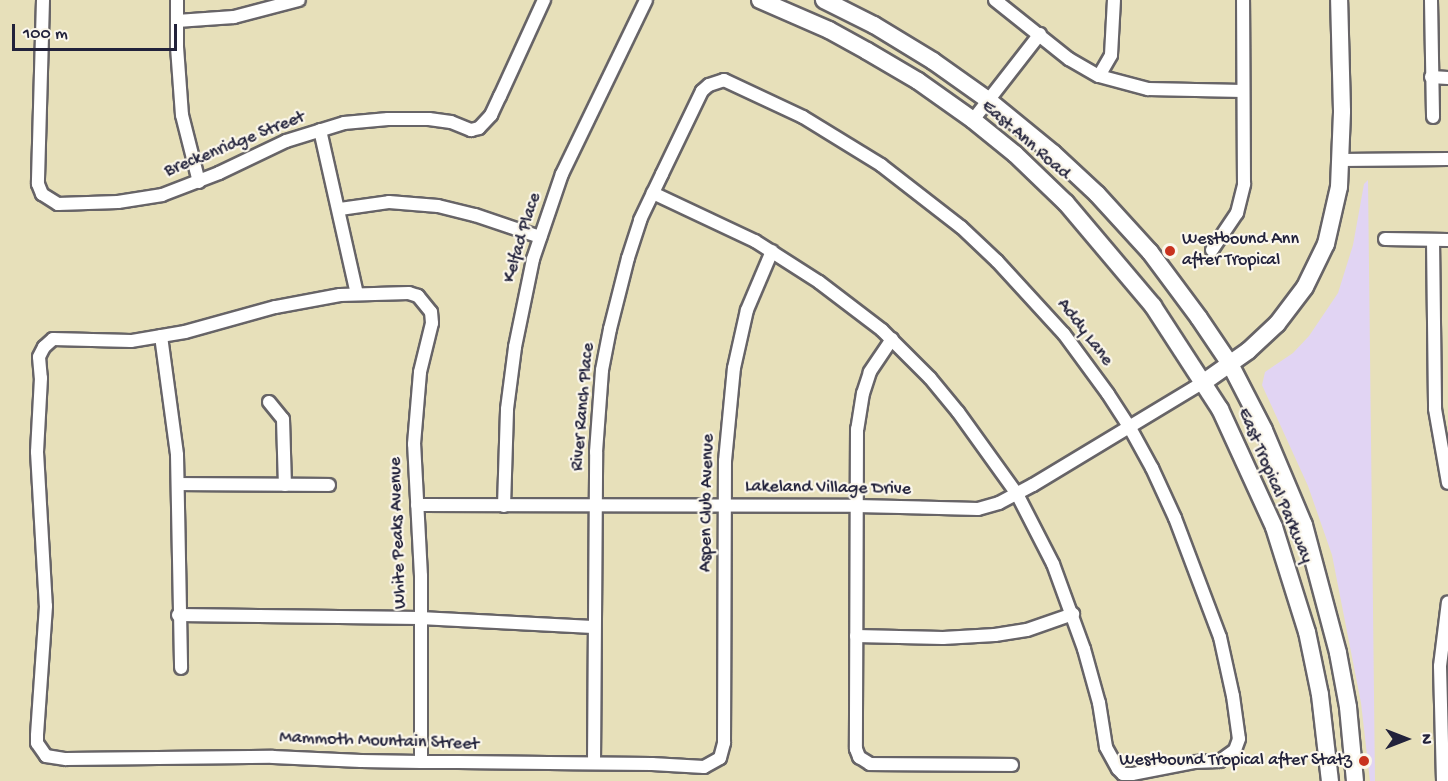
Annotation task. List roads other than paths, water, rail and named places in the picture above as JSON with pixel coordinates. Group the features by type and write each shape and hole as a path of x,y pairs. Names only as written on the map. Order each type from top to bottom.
{"main road":[{"name":"East Ann Road","path":"760,0 820,26 918,81 973,120 1015,154 1080,218 1140,288 1204,382"},
{"name":"East Ann Road","path":"824,0 898,39 988,100 1053,153 1124,222 1175,283 1230,364"},
{"path":"1204,382 1230,364 1277,324 1305,287 1326,244 1339,187 1342,111 1339,0"},
{"name":"East Tropical Parkway","path":"1230,364 1278,460 1312,549 1344,682 1355,781"},
{"name":"East Tropical Parkway","path":"1204,382 1249,469 1289,569 1307,632 1320,695 1330,781"}],"street":[{"name":"Breckenridge Street","path":"43,0 38,184 42,194 58,204 118,202 162,195 199,182 286,141 344,123 388,118 429,119 451,122 471,130 479,128 491,115 544,0"},
{"path":"177,0 182,115 199,182"},
{"path":"177,21 234,17 299,0"},
{"name":"Kelfad Place","path":"504,506 507,409 515,347 522,302 540,237 566,165 646,0"},
{"path":"995,0 1069,59 1099,76 1148,89 1243,91"},
{"path":"1099,76 1111,55 1114,0"},
{"path":"1212,250 1232,224 1242,200 1244,184 1243,0"},
{"path":"1431,0 1433,117"},
{"path":"973,120 1040,34"},
{"path":"1431,78 1448,78"},
{"name":"Addy Lane","path":"717,82 724,80 734,83 803,117 881,165 961,226 997,261 1064,334 1130,428 1175,518 1220,637 1238,723 1236,750 1221,761 1194,762 1132,774 1123,774 1118,770 1106,747 1092,674 1073,614"},
{"name":"River Ranch Place","path":"594,763 593,627 598,413 610,329 628,258 653,193 702,91 717,82"},
{"path":"180,668 178,484 162,336 185,332 275,307 357,294 320,130"},
{"path":"1340,160 1448,159"},
{"path":"653,193 772,251 819,282 891,339 930,378 958,412 1017,494 1049,555 1073,614 1028,630 995,635 944,638 856,636"},
{"path":"339,209 389,202 438,206 475,214 540,237"},
{"path":"1385,238 1448,240"},
{"path":"1433,240 1435,409 1448,483"},
{"name":"Aspen Club Avenue","path":"716,760 724,743 725,461 734,368 747,310 772,251"},
{"name":"White Peaks Avenue","path":"357,294 409,293 418,296 431,312 432,323 423,347 417,402 414,469 420,618 421,762"},
{"name":"Mammoth Mountain Street","path":"162,336 111,342 53,339 44,346 39,357 37,452 46,606 37,736 41,750 46,756 66,759 273,757 704,767 716,760"},
{"path":"891,339 870,372 860,407 856,506 856,749 859,757 870,764 1012,765"},
{"name":"Lakeland Village Drive","path":"417,505 856,506 978,509 999,503 1017,494 1204,382"},
{"path":"1434,382 1448,382"},
{"path":"269,402 283,419 285,485"},
{"path":"178,484 328,485"},
{"path":"1443,781 1445,749 1440,666 1448,602"},
{"path":"178,615 420,618 593,627"}],"place":[{"name":"Westbound Ann after Tropical","path":"1170,251"},
{"name":"Westbound Tropical after Statz","path":"1364,761"}]}
